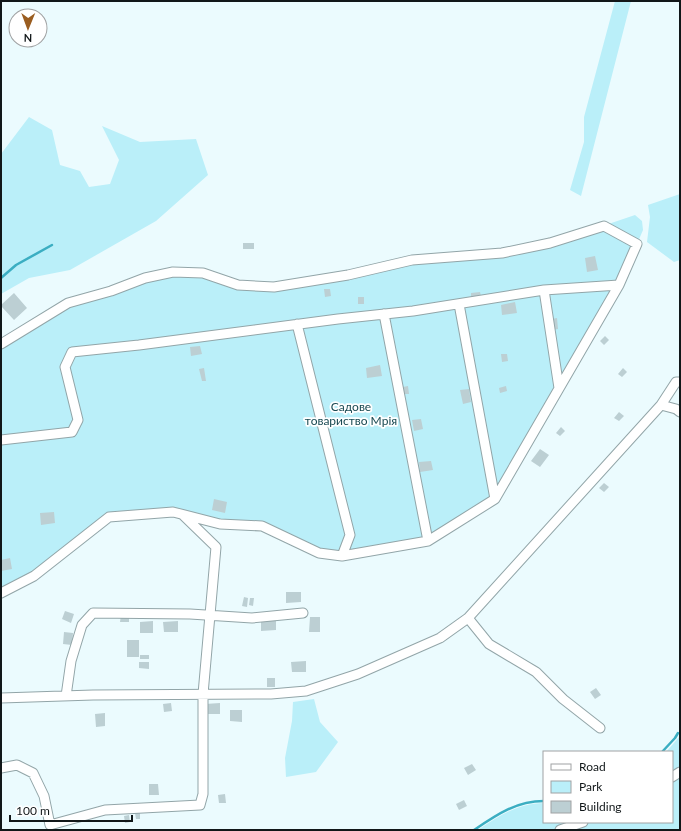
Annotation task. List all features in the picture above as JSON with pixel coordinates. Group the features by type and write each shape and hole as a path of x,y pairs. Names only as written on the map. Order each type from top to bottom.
{"street":[{"path":"1,344 68,303 111,291 145,278 173,272 202,273 238,285 274,287 348,275 412,260 502,254 550,243 604,226 637,244 619,285 495,499 428,541 342,556 319,553 262,526 220,524 173,512 109,517 34,576 1,593"},
{"path":"1,440 72,432 78,420 65,367 72,352 384,314 459,304 544,290 619,285"},
{"path":"544,290 559,388"},
{"path":"459,304 495,499"},
{"path":"384,314 428,541"},
{"path":"297,324 350,535 342,556"},
{"path":"1,698 271,694 306,691 358,674 440,638 468,618 661,405 676,382 680,382"},
{"path":"661,405 676,408 680,412"},
{"path":"1,768 17,765 33,773 44,796 50,825 105,810 200,805 203,794 203,694 216,547 182,514"},
{"path":"66,696 71,661 82,625 93,614 190,614 252,618 303,613"},
{"path":"468,618 489,644 536,672 563,699 600,728"},
{"path":"560,830 580,823"}],"green space":[{"path":"615,1 631,1 581,196 570,190 584,142 584,117"},
{"path":"29,117 52,130 60,165 80,171 89,187 110,184 119,160 102,126 140,142 196,139 208,175 156,221 70,270 29,278 1,294 1,154"},
{"path":"680,194 680,260 674,262 647,242 650,217 648,205"},
{"name":"Садове товариство Мрія","path":"635,215 642,221 643,230 637,244 495,499 428,541 342,556 319,553 262,526 220,524 173,512 109,517 34,576 1,591 1,344 68,303 145,278 203,273 238,285 274,287 412,260 502,253 576,235"},
{"path":"314,699 320,722 338,742 316,772 286,777 285,758 292,721 293,702"},
{"path":"680,736 680,830 478,830 509,811 526,805 543,803 543,823 673,823 673,751 667,751"}],"building":[{"path":"243,243 254,243 254,249 243,249"},
{"path":"595,256 598,270 587,272 585,258"},
{"path":"324,289 330,289 331,296 325,297"},
{"path":"480,292 481,296 471,297 471,293"},
{"path":"14,293 27,308 14,320 1,305"},
{"path":"358,297 364,297 364,304 358,304"},
{"path":"515,302 517,313 502,315 501,305"},
{"path":"557,318 558,329 553,330 552,319"},
{"path":"605,336 609,340 604,345 600,341"},
{"path":"200,346 202,354 191,356 190,347"},
{"path":"501,354 507,354 508,361 502,362"},
{"path":"380,365 382,376 367,378 366,368"},
{"path":"204,368 206,381 202,381 199,369"},
{"path":"623,368 627,372 622,377 618,374"},
{"path":"408,386 409,394 403,394 403,387"},
{"path":"506,386 507,391 500,393 499,388"},
{"path":"469,389 471,402 463,404 460,390"},
{"path":"619,412 624,416 619,421 614,418"},
{"path":"421,419 423,429 414,431 412,420"},
{"path":"561,427 565,431 560,436 556,433"},
{"path":"540,449 549,455 540,467 531,461"},
{"path":"431,461 433,470 420,472 419,462"},
{"path":"604,483 609,487 604,492 599,488"},
{"path":"214,499 227,502 225,513 212,510"},
{"path":"54,512 55,523 41,525 40,513"},
{"path":"10,558 12,569 1,571 1,560"},
{"path":"286,592 301,592 301,602 286,603"},
{"path":"244,597 248,598 247,607 242,606"},
{"path":"250,598 254,598 253,606 249,605"},
{"path":"65,611 74,614 71,623 62,619"},
{"path":"121,615 129,615 129,622 120,622"},
{"path":"310,617 320,617 320,632 309,632"},
{"path":"261,620 276,620 276,630 261,631"},
{"path":"153,621 153,633 140,633 140,622"},
{"path":"178,621 178,632 164,632 163,622"},
{"path":"64,632 73,633 72,645 63,644"},
{"path":"127,640 139,640 139,657 127,657"},
{"path":"140,655 149,655 149,659 140,659"},
{"path":"306,661 306,672 292,672 291,662"},
{"path":"139,662 149,662 149,669 139,668"},
{"path":"267,678 275,678 275,687 267,687"},
{"path":"596,688 601,695 595,699 590,692"},
{"path":"171,703 172,711 164,712 163,704"},
{"path":"220,703 220,714 206,714 205,704"},
{"path":"230,710 242,710 242,722 230,721"},
{"path":"105,713 105,726 96,727 95,714"},
{"path":"472,764 476,770 468,775 464,768"},
{"path":"149,784 158,784 159,795 149,795"},
{"path":"225,794 226,803 219,803 218,795"},
{"path":"464,800 467,806 459,810 456,804"},
{"path":"135,813 140,813 140,819 136,819"},
{"path":"129,815 130,822 125,823 124,816"}],"waterway":[{"path":"1,278 16,265 52,245"},
{"path":"663,751 678,733"},
{"path":"474,830 498,814 515,806 524,803 543,801"}]}
